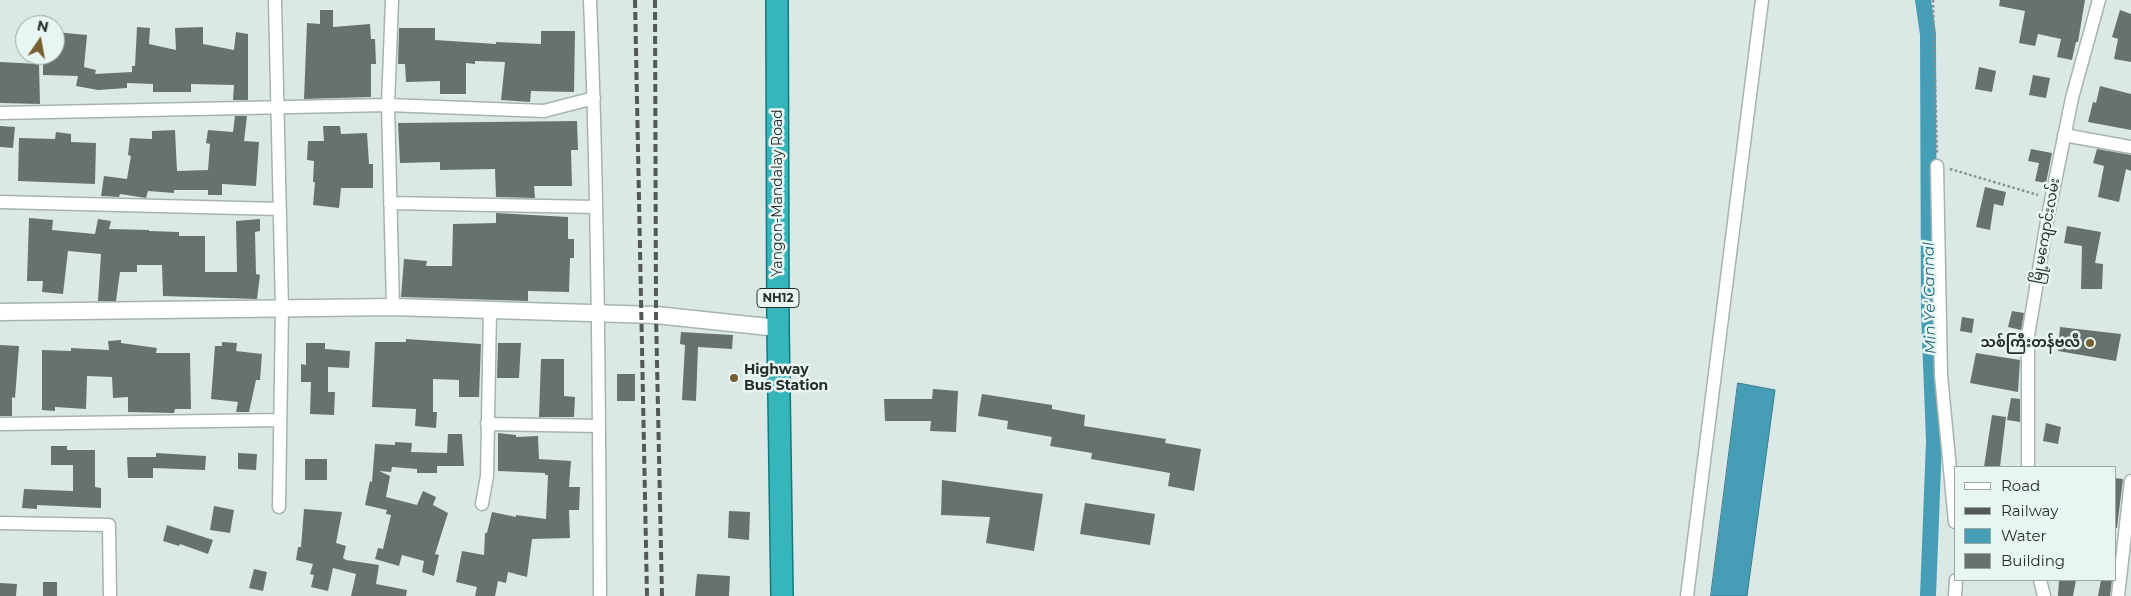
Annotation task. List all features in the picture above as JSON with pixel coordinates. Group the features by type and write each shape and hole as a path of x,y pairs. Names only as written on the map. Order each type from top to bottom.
{"highway":[{"name":"Yangon-Mandalay Road","path":"777,0 778,328 782,596"}],"street":[{"path":"275,0 282,308 279,507"},
{"path":"392,0 388,105 393,306"},
{"path":"590,0 594,98 600,596"},
{"path":"1687,596 1762,0"},
{"name":"မြို့မကျောင်းလမ်း","path":"2028,466 2028,336 2064,135 2072,98 2099,0"},
{"path":"0,113 388,105 544,111 594,98"},
{"path":"2064,135 2115,142 2131,147"},
{"path":"1937,166 1941,375 1954,512"},
{"path":"0,202 280,209"},
{"path":"390,203 595,207"},
{"path":"0,312 393,306 656,315 778,328"},
{"path":"482,504 486,476 490,310"},
{"path":"0,424 280,420"},
{"path":"487,424 599,426"},
{"path":"2118,596 2131,481"},
{"path":"0,523 109,525 112,596"},
{"path":"1956,581 1956,596"},
{"path":"2040,581 2044,596"}],"path":[{"path":"1933,0 1937,166 2052,199"}],"water":[{"path":"1738,383 1775,390 1747,596 1711,596"}],"building":[{"path":"2000,0 2085,0 2078,42 2076,42 2072,60 2057,57 2061,39 2038,34 2035,46 2019,43 2025,11 1999,6"},
{"path":"320,10 333,10 333,27 370,24 371,39 375,39 376,64 371,64 371,97 304,99 307,23 320,24"},
{"path":"2120,10 2131,14 2131,62 2114,59 2118,39 2112,37"},
{"path":"137,27 150,28 149,44 176,50 175,28 203,27 203,44 234,50 236,32 248,34 248,100 233,100 234,85 191,84 191,92 153,92 153,84 127,83 127,88 98,90 76,86 78,76 43,75 43,65 65,65 65,33 87,35 84,67 96,70 95,74 132,72 132,66 135,66"},
{"path":"399,28 435,28 435,40 496,44 496,42 541,44 541,31 575,31 574,92 531,91 530,102 501,100 505,62 475,61 475,64 466,63 466,94 440,94 440,81 406,82 405,64 398,64"},
{"path":"0,62 15,63 15,65 39,65 40,104 0,103"},
{"path":"1979,67 1996,71 1992,92 1975,89"},
{"path":"2033,75 2050,78 2046,98 2029,95"},
{"path":"2100,86 2131,94 2131,130 2088,122 2093,102 2096,103"},
{"path":"235,116 247,116 244,141 259,142 256,186 222,184 222,195 208,195 208,190 174,190 174,193 148,191 146,198 120,194 119,197 101,196 104,176 127,179 131,156 128,155 130,138 152,139 152,131 175,130 177,171 208,170 210,144 206,143 208,130 233,132"},
{"path":"577,121 578,150 571,150 572,186 534,186 535,198 496,197 495,169 440,170 440,162 400,163 398,123"},
{"path":"0,126 15,127 13,148 0,147"},
{"path":"323,126 340,126 341,134 367,133 369,164 373,164 373,188 341,188 339,208 313,205 314,161 307,160 308,141 324,141"},
{"path":"56,132 71,134 71,142 96,143 95,184 18,181 19,138 55,139"},
{"path":"2031,149 2052,153 2046,183 2035,181 2039,163 2028,161"},
{"path":"2097,149 2131,155 2131,171 2126,169 2119,202 2098,197 2104,166 2093,163"},
{"path":"1985,187 2006,192 2003,206 1994,204 1990,230 1976,227"},
{"path":"496,213 568,217 568,239 574,239 574,258 570,258 569,292 528,291 528,301 401,297 404,259 427,261 426,266 452,266 453,224 496,223"},
{"path":"29,218 53,220 52,230 95,234 98,219 111,221 109,229 179,232 179,236 205,236 205,272 237,272 236,221 260,219 260,231 255,232 256,274 260,275 257,299 163,296 162,265 137,265 137,272 120,272 116,301 98,301 101,254 68,251 63,294 42,292 43,281 27,281"},
{"path":"2067,226 2101,232 2095,263 2103,264 2102,289 2081,289 2082,246 2064,243"},
{"path":"2012,311 2024,313 2021,330 2008,327"},
{"path":"1962,317 1974,319 1972,333 1960,331"},
{"path":"2060,327 2121,334 2116,361 2058,351"},
{"path":"681,332 733,335 732,349 698,347 696,401 682,400 685,345 680,344"},
{"path":"406,339 481,344 479,397 459,397 459,380 433,379 433,412 437,412 436,428 415,426 416,409 372,407 375,342 406,342"},
{"path":"121,340 121,343 157,348 156,353 190,353 191,409 175,409 174,413 128,412 128,397 113,398 112,377 87,376 86,409 55,407 55,411 42,410 42,350 71,351 71,348 109,350 108,341"},
{"path":"222,342 237,343 236,351 262,354 260,380 256,380 249,412 236,412 238,402 211,399 215,346 222,346"},
{"path":"306,343 325,343 325,349 350,351 349,368 328,367 328,392 335,392 334,415 310,414 311,382 301,382 301,364 306,365"},
{"path":"498,343 521,343 519,378 497,378"},
{"path":"0,345 19,346 15,398 12,397 12,416 0,416"},
{"path":"1976,353 2020,360 2018,392 1970,383"},
{"path":"541,359 564,359 564,396 575,397 574,417 539,417"},
{"path":"617,374 635,374 635,401 617,401"},
{"path":"933,389 958,391 956,432 930,431 931,421 885,421 884,399 932,399"},
{"path":"982,394 1052,405 1052,409 1085,415 1084,426 1166,439 1165,443 1201,449 1194,491 1168,486 1170,473 1091,459 1092,453 1050,446 1052,437 1007,429 1008,421 978,416"},
{"path":"2011,398 2020,399 2020,422 2007,420"},
{"path":"1992,415 2006,417 2000,466 1984,466"},
{"path":"2046,423 2061,427 2058,444 2043,441"},
{"path":"498,433 516,435 516,437 538,436 539,459 571,461 569,487 580,487 579,510 569,510 570,538 532,539 527,577 508,572 506,583 498,581 495,596 475,596 477,587 456,582 462,551 484,555 485,533 487,533 492,512 516,517 516,515 546,519 548,475 545,475 545,473 498,471"},
{"path":"448,434 462,434 464,466 437,466 437,473 417,473 417,469 392,467 391,472 379,471 390,476 386,497 417,505 423,491 436,497 433,505 448,513 435,554 439,555 434,576 422,572 424,561 402,555 399,566 375,559 378,548 383,549 391,515 386,514 387,510 365,505 370,481 372,482 375,444 395,445 395,442 412,443 411,452 447,453"},
{"path":"51,446 67,446 67,450 95,450 95,487 101,488 101,508 37,505 37,509 22,508 24,489 73,491 73,465 51,465"},
{"path":"156,453 206,456 205,470 153,468 153,478 128,478 127,457 156,457"},
{"path":"238,453 257,454 256,470 238,469"},
{"path":"305,459 327,459 327,480 305,480"},
{"path":"2116,478 2123,479 2116,528"},
{"path":"942,480 1043,494 1034,551 986,543 990,517 941,515"},
{"path":"1085,503 1155,514 1150,545 1080,534"},
{"path":"214,506 234,510 230,533 210,530"},
{"path":"304,509 342,512 336,543 346,546 343,558 379,565 376,584 407,590 406,596 351,596 356,574 333,568 328,591 311,587 314,575 310,574 313,564 296,560 298,547 301,547"},
{"path":"729,511 750,512 749,540 728,538"},
{"path":"167,525 213,540 208,554 180,544 179,546 163,541"},
{"path":"254,569 267,572 263,591 249,588"},
{"path":"697,574 730,576 729,596 695,596"},
{"path":"2059,581 2076,581 2073,596 2058,596"},
{"path":"2101,581 2112,581 2110,596 2098,596"},
{"path":"43,582 57,582 57,596 43,596"},
{"path":"0,583 17,584 16,596 0,596"}],"waterway":[{"name":"Min Ye' Cannal","path":"1923,0 1928,34 1929,312 1934,441 1928,596"}],"railway":[{"path":"635,0 647,596"},
{"path":"655,0 656,315 662,596"}],"place":[{"name":"သစ်ကြီးတန်ဗလီ","path":"2090,343"},
{"name":"Highway Bus Station","path":"734,378"}]}
